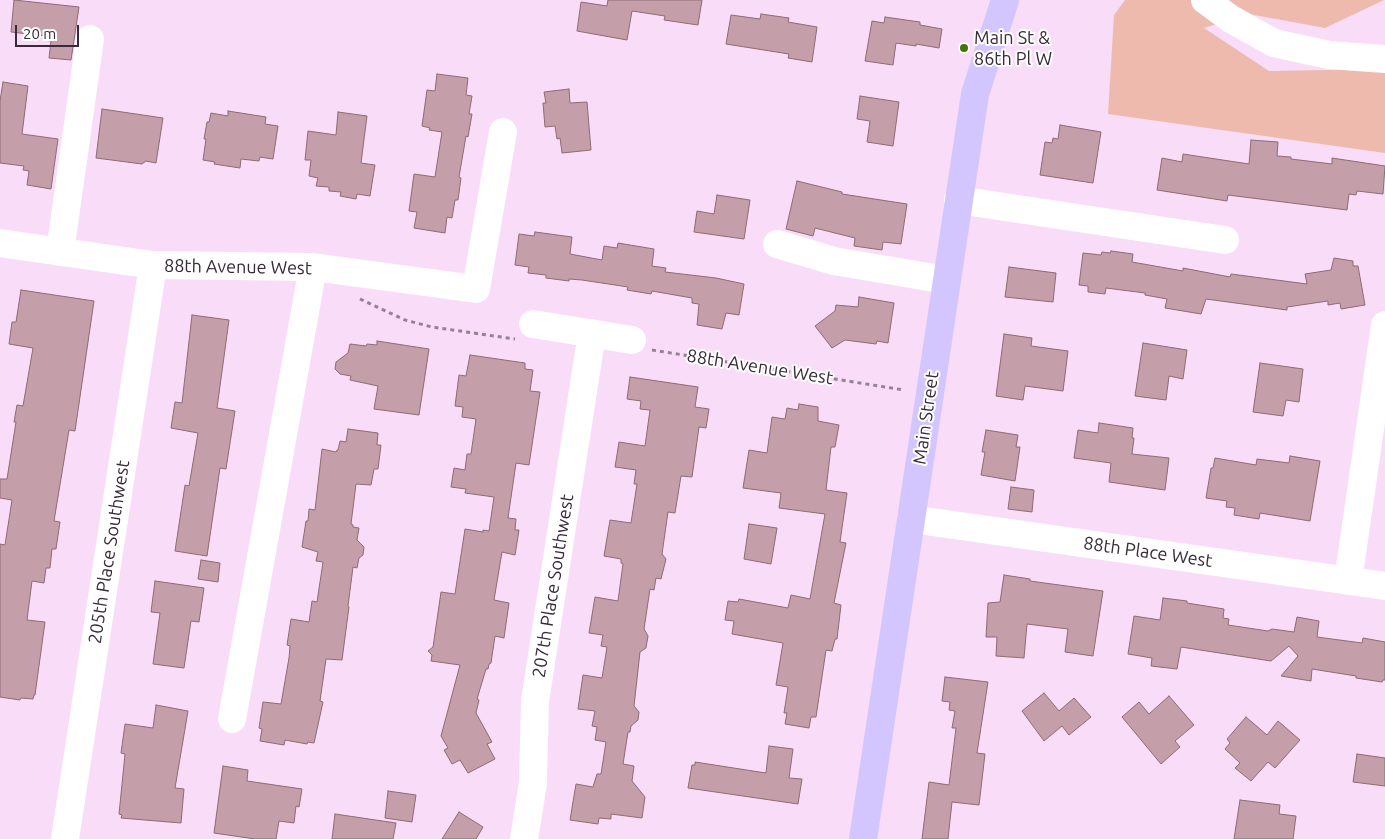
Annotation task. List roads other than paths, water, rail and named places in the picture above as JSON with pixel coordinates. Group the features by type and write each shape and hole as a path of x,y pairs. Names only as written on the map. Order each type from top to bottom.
{"main road":[{"name":"Main Street","path":"863,839 975,94 1005,0"}],"street":[{"path":"1205,0 1231,19 1274,43 1328,55 1385,59"},
{"path":"60,252 90,39"},
{"name":"88th Avenue West","path":"0,243 153,265 313,268 476,289 503,132"},
{"path":"958,200 1224,240"},
{"path":"777,244 834,261 946,280"},
{"name":"205th Place Southwest","path":"65,839 153,265"},
{"path":"232,719 313,268"},
{"path":"1348,581 1382,361 1385,326"},
{"path":"527,332 592,333 639,346"},
{"name":"207th Place Southwest","path":"524,839 533,783 535,701 592,333"},
{"name":"88th Place West","path":"911,519 1385,586"}],"place":[{"name":"Main St & 86th Pl W","path":"964,48"}]}
